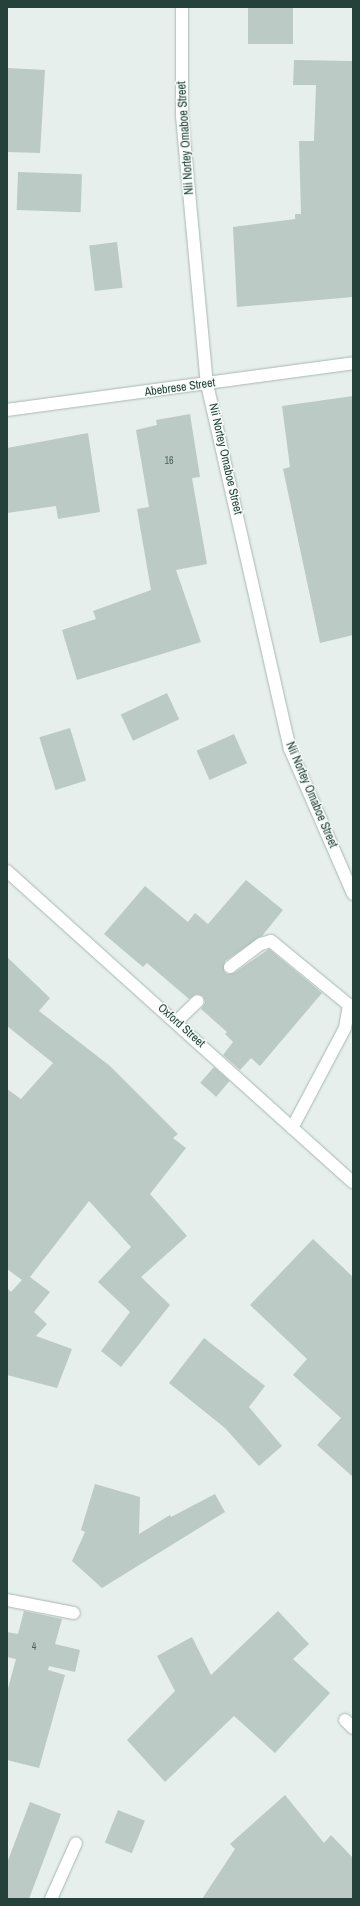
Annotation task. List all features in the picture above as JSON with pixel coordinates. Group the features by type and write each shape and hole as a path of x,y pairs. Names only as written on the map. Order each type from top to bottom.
{"street":[{"name":"Nii Nortey Omaboe Street","path":"182,7 182,116 207,384 290,749 353,894"},
{"name":"Abebrese Street","path":"7,410 353,363"},
{"name":"Oxford Street","path":"7,871 353,1182"},
{"path":"230,967 262,944 271,941 349,1004 345,1028 292,1128"},
{"path":"176,1022 198,1001"},
{"path":"7,1600 74,1613"},
{"path":"51,1899 76,1843"}],"building":[{"path":"248,7 293,7 293,44 248,44"},
{"path":"294,60 353,61 353,297 237,307 233,227 295,219 295,214 301,214 299,141 314,141 316,85 293,85"},
{"path":"7,68 45,70 40,153 7,152"},
{"path":"18,172 82,174 81,212 17,210"},
{"path":"117,242 123,288 95,291 89,245"},
{"path":"353,396 353,635 320,643 283,469 290,467 282,406"},
{"path":"190,414 200,477 192,478 207,564 176,570 201,642 77,680 62,630 96,619 93,611 151,590 137,509 149,507 136,430 157,425 156,420"},
{"path":"88,433 100,512 58,519 56,506 7,513 7,448"},
{"path":"167,693 179,719 133,741 121,715"},
{"path":"70,728 86,781 55,790 39,737"},
{"path":"234,734 247,763 210,780 197,751"},
{"path":"246,880 283,910 262,936 225,961 224,971 227,974 234,973 269,949 322,993 260,1066 251,1058 240,1070 223,1055 233,1042 225,1034 227,1032 201,1009 205,1003 203,996 196,994 189,999 147,963 143,967 104,934 145,886 188,922 195,913 208,924"},
{"path":"7,957 50,998 39,1011 110,1066 178,1134 173,1138 186,1148 150,1194 187,1236 141,1277 170,1305 121,1367 101,1351 130,1312 98,1282 131,1247 89,1201 30,1277 50,1292 34,1312 47,1324 36,1336 72,1349 57,1388 7,1375 7,1288 11,1292 22,1280 7,1269 7,1089 21,1099 53,1063 7,1026"},
{"path":"214,1067 230,1081 216,1097 200,1083"},
{"path":"313,1239 353,1277 353,1477 317,1445 341,1418 293,1375 307,1359 250,1305"},
{"path":"204,1338 265,1386 249,1407 282,1446 259,1466 225,1428 169,1383"},
{"path":"95,1484 140,1497 139,1534 170,1515 171,1517 215,1494 225,1512 102,1588 72,1561 85,1532 81,1530"},
{"path":"24,1611 62,1619 55,1644 80,1650 75,1672 49,1666 48,1670 65,1675 39,1768 7,1760 7,1692 16,1659 7,1657 7,1632 18,1634"},
{"path":"278,1611 309,1644 293,1659 330,1693 275,1753 234,1716 165,1782 127,1740 175,1691 157,1656 192,1637 211,1675"},
{"path":"285,1795 324,1843 331,1835 353,1858 353,1899 202,1899 235,1849 230,1844"},
{"path":"30,1802 61,1814 29,1899 7,1899 7,1863"},
{"path":"118,1810 145,1821 132,1853 105,1842"}]}
